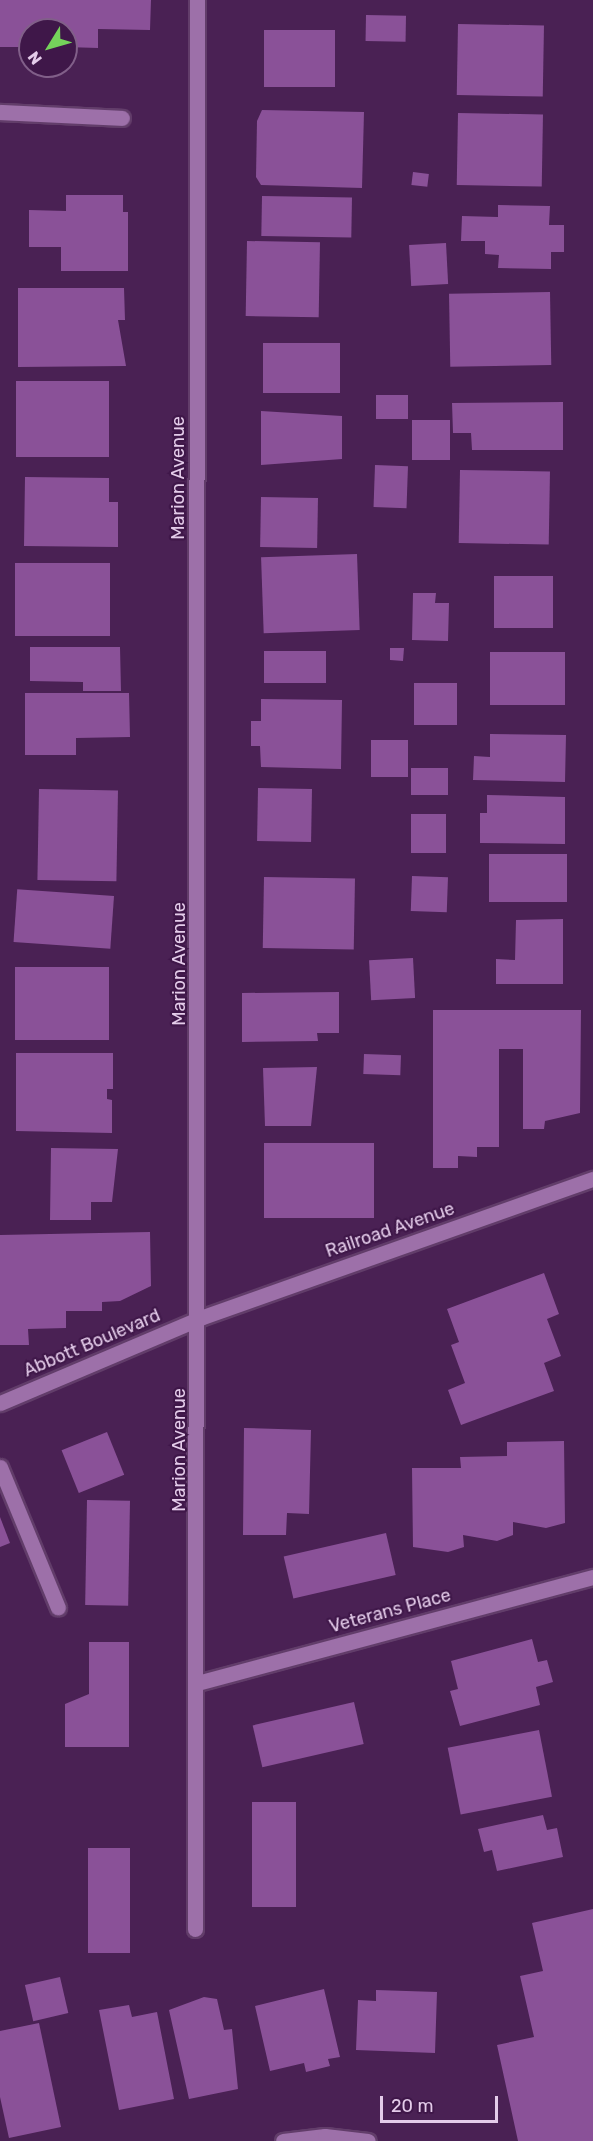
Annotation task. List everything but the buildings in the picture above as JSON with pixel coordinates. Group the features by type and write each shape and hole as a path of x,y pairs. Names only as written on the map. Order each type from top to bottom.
{"street":[{"name":"Marion Avenue","path":"195,1929 200,1318 196,0"},
{"path":"0,112 122,118"},
{"name":"Railroad Avenue","path":"200,1318 593,1179"},
{"name":"Abbott Boulevard","path":"0,1403 200,1318"},
{"path":"0,1467 58,1608"},
{"name":"Veterans Place","path":"197,1683 593,1577"},
{"path":"283,2141 325,2136 368,2141"}]}
